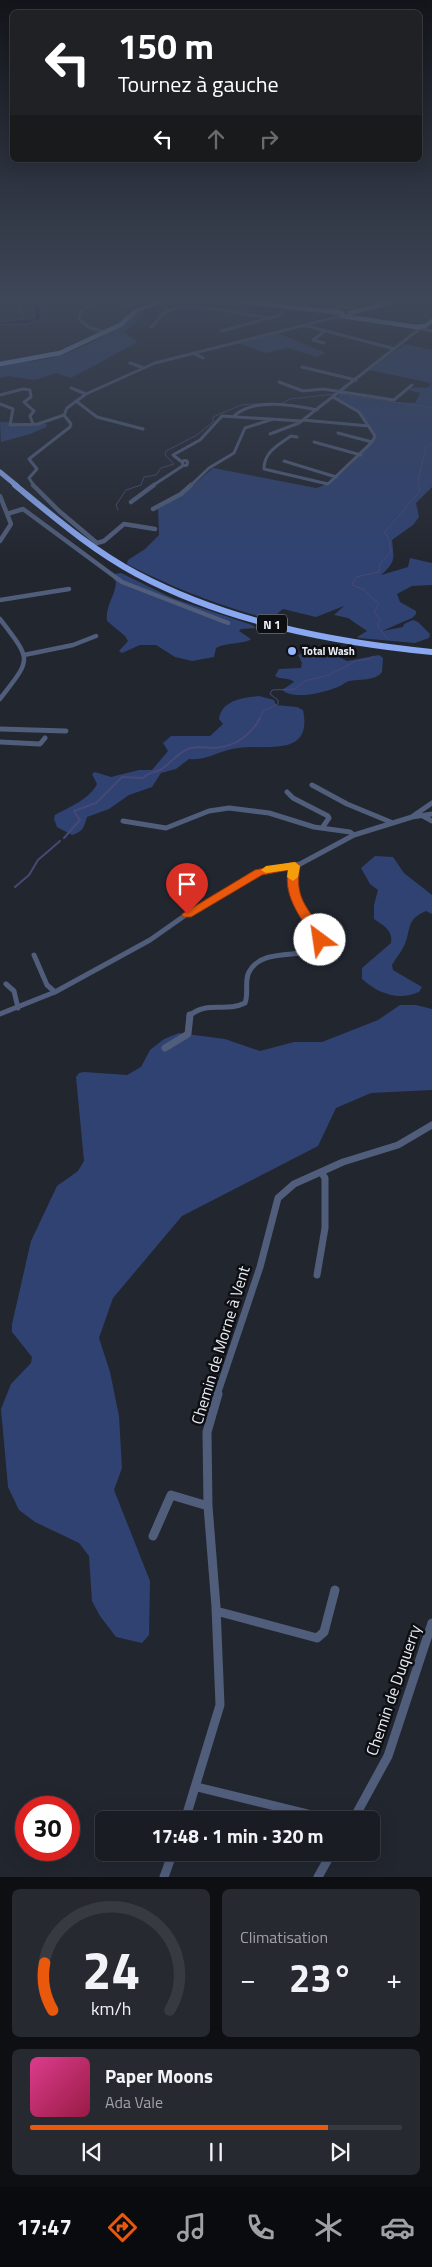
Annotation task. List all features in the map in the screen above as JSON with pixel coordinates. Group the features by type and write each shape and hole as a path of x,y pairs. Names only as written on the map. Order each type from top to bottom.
{"highway":[{"name":"N 1","path":"0,472 48,513 101,552 146,578 178,592 230,612 288,628 432,654"},
{"name":"N 1","path":"0,477 40,512 94,552 125,572 178,597 247,620 309,636 361,646 432,654"}],"street":[{"path":"0,395 21,390"},
{"path":"27,390 30,390 31,397 24,402 34,411 30,416 33,424"},
{"path":"75,390 86,394"},
{"path":"64,415 67,408 86,394 96,390"},
{"path":"326,390 394,400 406,390"},
{"path":"270,434 292,427 302,421 343,390"},
{"path":"297,437 291,436 271,450 264,461 264,469 326,483 336,477 361,455 372,442 375,434 354,408 334,397"},
{"path":"76,401 98,417 143,429"},
{"path":"0,404 13,409 9,425 33,424 64,415"},
{"path":"235,415 240,410 254,406 296,406 317,410"},
{"path":"64,415 71,424 70,427 29,459 37,469 29,478 31,482 97,543 104,541 124,524 155,529"},
{"path":"131,502 137,494 146,490 153,482 183,463 173,455 200,440 221,417 235,415 369,426"},
{"path":"153,509 181,494 209,468 234,453 245,428 273,418"},
{"path":"338,433 372,442"},
{"path":"314,442 361,455"},
{"path":"284,461 336,477"},
{"path":"0,496 10,527 0,541"},
{"path":"7,514 23,509 125,584 228,623"},
{"path":"0,600 70,589"},
{"path":"0,619 24,655 21,672 0,699"},
{"path":"24,655 73,645 96,636"},
{"path":"0,729 66,731"},
{"path":"0,742 40,744 45,738"},
{"path":"312,786 347,804 393,823"},
{"path":"287,792 293,798 328,816 329,818 322,828"},
{"path":"412,817 432,802"},
{"path":"123,821 166,828 209,811 229,808 269,813 322,828 350,832 354,835"},
{"path":"0,1014 55,992 150,940 187,914 259,872 295,866 354,835 412,817 432,814"},
{"path":"423,816 432,821"},
{"path":"165,1048 189,1034 192,1028 189,1016 192,1013 212,1005 231,1008 244,1003 249,987 248,972 253,965 290,952 310,953 319,948 320,940 315,928 300,910 294,892 292,879 295,866"},
{"path":"34,955 46,985 55,992"},
{"path":"6,984 14,991 18,1008"},
{"name":"Chemin de Morne à Vent","path":"188,1811 220,1705 216,1611 208,1506 207,1432 226,1364 260,1267 278,1198 294,1184 343,1162 398,1145 432,1125"},
{"path":"316,1275 325,1228 325,1178 321,1172"},
{"path":"153,1536 171,1495 208,1506"},
{"path":"216,1611 318,1638 324,1632 335,1590"},
{"name":"Chemin de Duquerry","path":"358,1811 388,1756 432,1623"},
{"path":"197,1787 296,1811"},
{"path":"164,1877 170,1861"},
{"path":"318,1877 327,1861"}],"shaded area":[{"path":"408,390 432,390 432,487 416,503 419,517 413,525 392,540 393,560 381,575 408,567 410,558 432,563 432,585 412,586 397,594 400,602 416,611 416,614 412,618 382,631 403,627 404,624 413,620 418,622 430,634 429,638 415,643 359,638 357,637 367,631 348,618 334,615 344,606 316,617 283,609 271,619 265,618 194,595 127,564 128,560 145,549 159,535 158,509 184,493 213,468 316,488 332,481 356,459 375,436 359,412 336,398 340,394 383,401 415,403 420,393"},
{"path":"0,422 47,424 46,427 30,434 1,442"},
{"path":"121,573 172,598 252,625 256,628 241,629 239,631 251,639 216,648 214,657 192,661 175,657 156,645 140,645 122,653 119,651 128,641 125,636 107,621 116,582 113,578 114,574"},
{"path":"306,652 318,656 339,657 347,661 379,655 383,658 382,672 375,677 349,681 323,692 301,695 287,693 282,690 294,682 275,676 279,669 301,668 302,663 298,655"},
{"path":"259,696 274,700 276,705 297,707 303,710 304,725 301,736 285,746 238,748 208,757 189,759 176,769 161,773 152,787 129,795 109,809 87,817 81,831 72,835 57,827 54,819 55,815 79,802 94,789 97,784 92,774 95,772 111,777 139,770 152,770 168,751 163,743 171,736 210,736 223,724 219,719 224,708 234,701"},
{"path":"375,856 393,857 404,873 432,895 432,914 426,911 414,918 411,922 406,942 392,965 393,970 422,987 419,992 411,995 396,996 382,992 362,979 362,968 391,943 389,932 374,919 374,905 378,890 370,884 361,868"},
{"path":"400,1005 416,1005 432,1009 432,1090 371,1093 336,1108 318,1146 182,1216 113,1298 99,1338 110,1372 119,1416 122,1468 114,1490 150,1581 149,1635 142,1643 116,1637 100,1616 92,1601 89,1556 79,1543 35,1522 19,1510 8,1487 1,1409 11,1384 31,1363 32,1357 12,1332 12,1324 31,1241 57,1186 78,1171 84,1161 76,1077 79,1073 84,1072 127,1075 141,1067 150,1050 164,1039 179,1033 225,1039 260,1051 294,1042 322,1042 378,1020"}],"waterway":[{"path":"281,404 290,399 335,394"},
{"path":"341,394 432,408"},
{"path":"118,510 116,505 126,490 141,485 144,477 156,475 161,468 174,464 165,455 166,451 197,435 213,422 213,417 241,405 271,403"},
{"path":"388,639 378,627 380,619 374,612 379,604 363,589 352,585 356,577 379,572 380,564 391,552 388,536 384,533 420,491 418,481 426,447 432,443"},
{"path":"260,719 263,711 278,704 278,700 270,694 272,690 295,689 305,681 329,675 356,661 370,659 373,656"},
{"path":"64,838 80,820 74,811 96,803 122,777 143,778 160,770 182,752 191,748 214,748 235,743 247,735 260,718"},
{"path":"15,887 29,875 38,860 60,841"}],"slow traffic":[{"path":"266,870 295,866 293,877"}],"place":[{"name":"Total Wash","path":"292,651"}],"route":[{"path":"187,914 259,872 272,868 295,866 292,879 300,910 315,928 320,940"}]}
